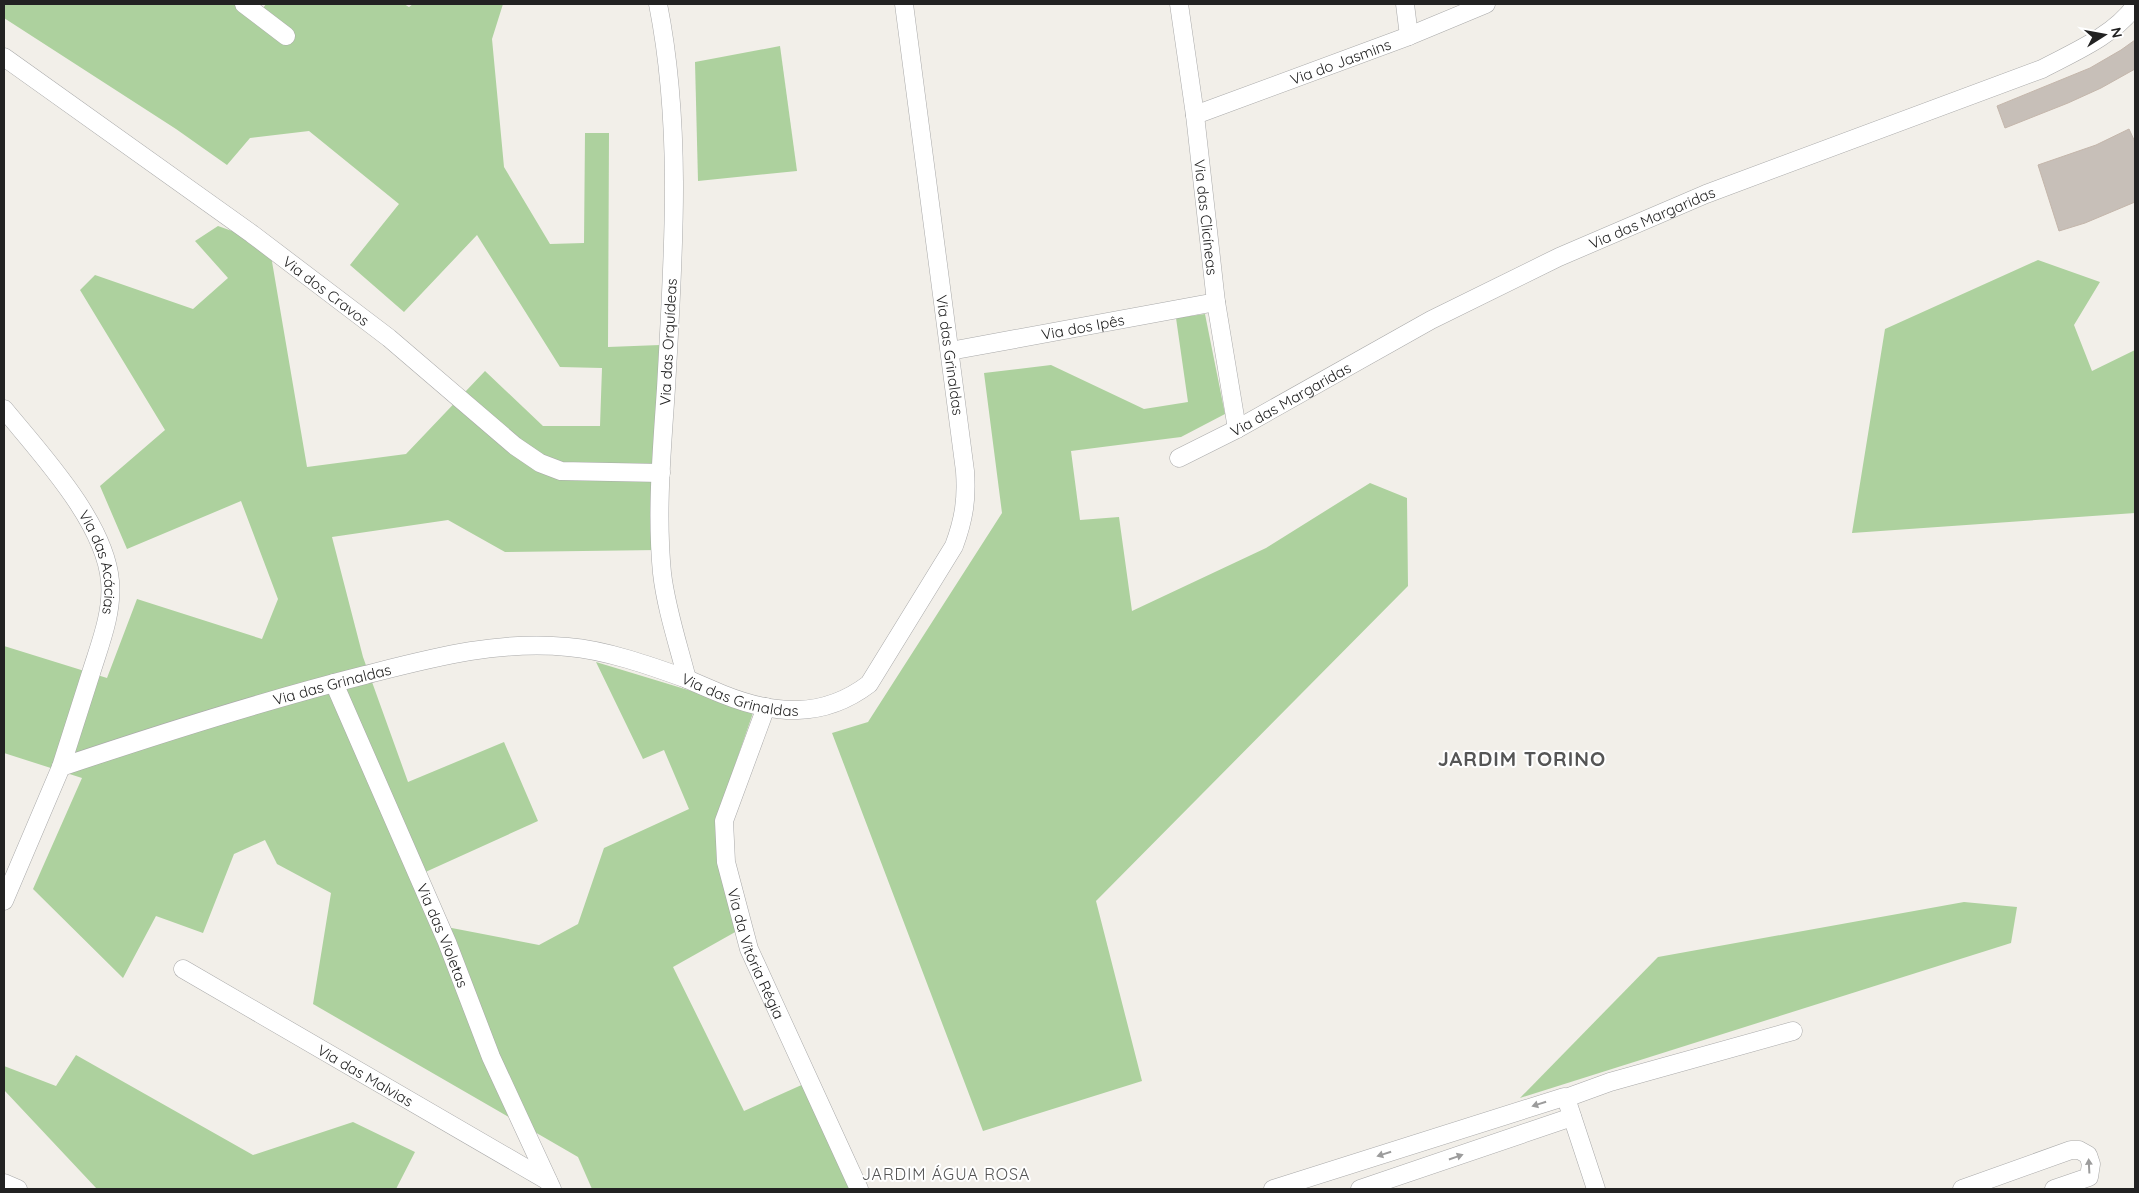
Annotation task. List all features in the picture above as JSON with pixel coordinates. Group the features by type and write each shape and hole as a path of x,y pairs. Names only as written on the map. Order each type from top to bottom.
{"street":[{"path":"244,4 286,36"},
{"name":"Via das Orquídeas","path":"658,4 663,32 672,129 674,236 661,473 660,530 662,574 687,679"},
{"name":"Via das Grinaldas","path":"61,767 195,722 334,683 465,651 500,646 571,647 610,655 687,679 724,695 766,707 806,711 832,705 853,696 870,684 954,546 962,525 966,498 965,471 950,351 904,4"},
{"name":"Via das Clicíneas","path":"1179,4 1195,115 1216,302 1237,429"},
{"path":"1405,4 1409,36"},
{"name":"Via do Jasmins","path":"1195,115 1409,36 1486,4"},
{"name":"Via das Margaridas","path":"1180,458 1237,429 1431,320 1559,257 1706,194 2042,69 2092,43 2130,14 2135,6"},
{"name":"Via dos Cravos","path":"4,57 237,223 389,338 515,446 540,463 561,471 661,473"},
{"name":"Via dos Ipês","path":"950,351 1216,302"},
{"name":"Via das Acácias","path":"4,409 62,480 90,522 104,556 110,580 109,607 101,641 61,767"},
{"name":"Via das Violetas","path":"334,683 447,942 490,1057 550,1185"},
{"name":"Via da Vitória Régia","path":"766,707 724,821 726,862 749,949 859,1189"},
{"path":"4,901 61,767"},
{"name":"Via das Malvias","path":"183,969 550,1185"},
{"path":"1273,1189 1560,1097 1566,1098 1610,1082 1793,1031"},
{"path":"1566,1098 1596,1189"},
{"path":"1360,1189 1572,1117"},
{"path":"1962,1189 2071,1150 2079,1150 2088,1155 2091,1164 2089,1177 2054,1189"},
{"path":"4,1183 18,1189"}],"green space":[{"path":"4,4 235,4 255,19 266,4 404,4 409,7 413,4 503,4 492,39 504,167 550,244 584,243 585,133 609,133 608,347 660,345 658,550 505,552 448,520 332,537 363,657 408,782 504,742 538,821 410,879 431,924 539,945 578,924 604,848 689,809 664,750 643,759 596,662 754,710 716,820 737,931 673,967 744,1111 806,1083 855,1189 592,1189 578,1157 313,1004 331,893 277,864 265,840 234,854 203,933 156,916 123,978 33,889 82,778 4,753 4,646 107,678 137,599 262,639 278,599 241,501 127,549 100,486 165,430 80,290 95,275 193,309 228,278 195,241 218,226 269,244 307,467 406,454 485,371 543,426 600,426 602,368 560,367 477,235 404,312 350,265 399,204 309,131 250,138 227,165 176,129 4,18"},
{"path":"780,46 797,171 698,181 695,62"},
{"path":"2038,260 2100,282 2074,325 2092,371 2135,350 2135,513 1852,533 1885,329"},
{"path":"1205,314 1225,414 1181,437 1071,451 1080,520 1119,517 1132,611 1266,548 1370,483 1407,498 1408,586 1096,901 1142,1081 983,1131 832,733 868,722 1002,513 984,373 1051,365 1144,409 1188,402 1176,318"},
{"path":"1964,902 2017,907 2011,943 1520,1098 1658,957"},
{"path":"76,1055 253,1155 353,1122 415,1152 396,1189 97,1189 4,1090 4,1066 56,1086"}],"building":[{"path":"2135,40 2135,69 2101,88 2068,103 2005,128 1997,106 2090,68"},
{"path":"2129,129 2135,142 2135,202 2085,223 2059,231 2038,165 2096,145"}],"district":[{"name":"JARDIM TORINO","path":"1522,758"},
{"name":"JARDIM ÁGUA ROSA","path":"946,1174"}]}
